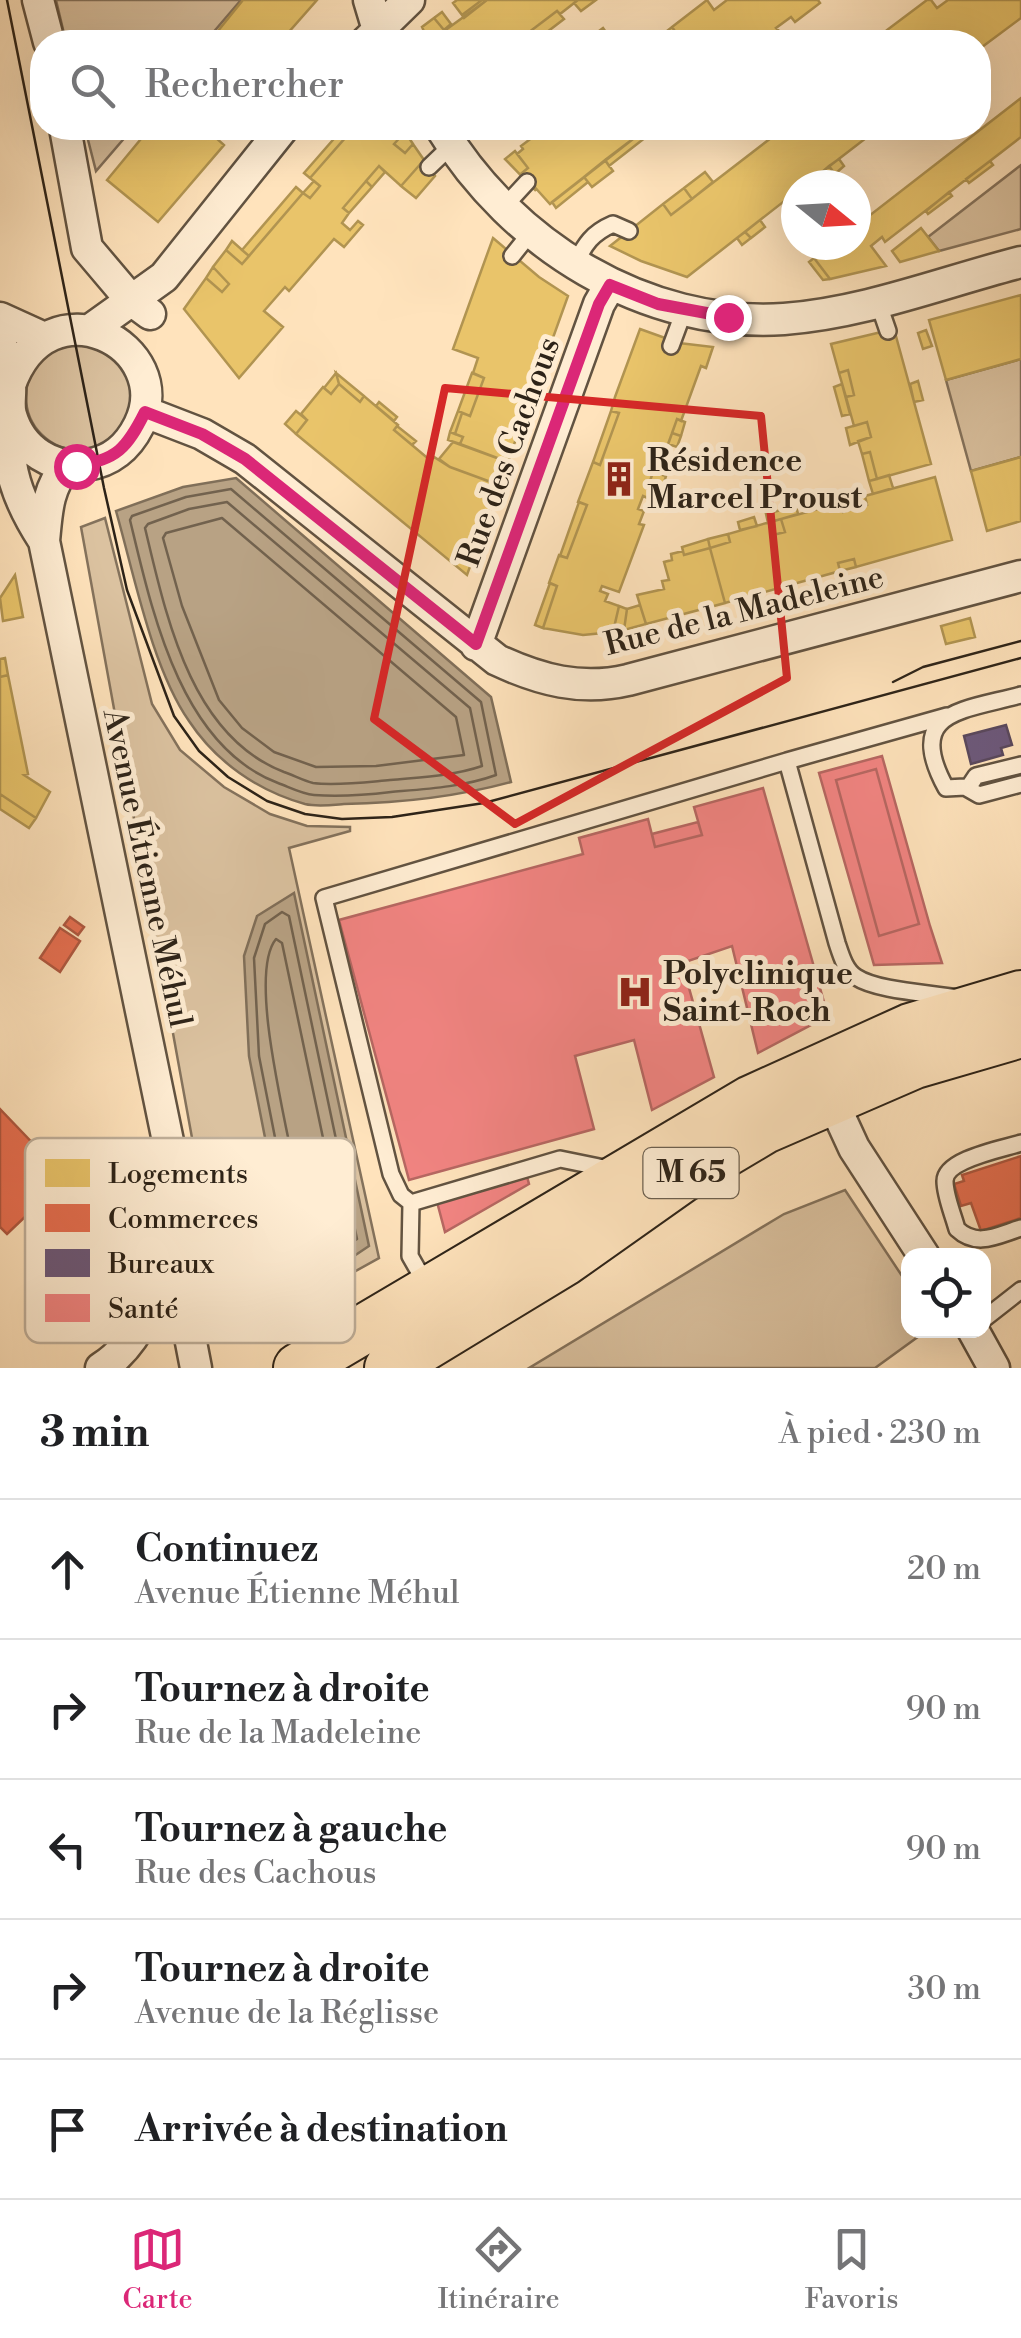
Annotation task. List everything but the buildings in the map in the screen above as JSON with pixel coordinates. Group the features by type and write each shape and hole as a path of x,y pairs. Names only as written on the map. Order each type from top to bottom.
{"main road":[{"name":"M 65","path":"388,1368 565,1260 681,1179 765,1129 915,1064 1009,1010"},
{"name":"M 65","path":"355,1334 751,1100 910,1028 1009,1010"},
{"name":"M 65","path":"298,1368 340,1343"}],"street":[{"path":"38,0 46,30"},
{"path":"369,0 375,30"},
{"path":"384,30 409,0"},
{"path":"67,140 87,248 140,307 135,360"},
{"path":"90,330 140,307 273,140"},
{"path":"454,140 504,207 575,264 610,285 684,311 784,318 833,312 883,316 1021,262"},
{"name":"Rue des Cachous","path":"476,644 599,304 610,285"},
{"path":"0,318 44,338"},
{"path":"10,385 16,366 28,350 44,338 72,329 90,330 121,345 135,360 144,380 145,412 132,440 99,463 66,466 48,460 31,449 11,416"},
{"name":"Avenue Étienne Méhul","path":"0,340 10,385 10,469 19,499 44,541"},
{"name":"Rue de la Madeleine","path":"145,412 202,434 245,459 497,660 530,675 562,683 616,683 1021,576"},
{"name":"Avenue Étienne Méhul","path":"66,466 47,501 44,541 167,1138"},
{"path":"830,1098 854,1148 919,1248"},
{"path":"977,1338 994,1368"},
{"name":"Avenue Étienne Méhul","path":"191,1343 196,1368"}],"lane":[{"path":"429,167 445,140"},
{"path":"504,207 527,182"},
{"path":"575,264 588,239 600,229 613,224 629,231"},
{"path":"512,256 532,231"},
{"path":"672,346 684,311"},
{"path":"411,1203 401,1196 390,1174 324,898 1021,695"},
{"path":"947,716 937,724 929,741 934,766 946,788 968,788 979,795 1021,784"},
{"path":"787,761 842,960 853,976 870,984 1009,1010"},
{"path":"968,788 976,776 1021,765"},
{"path":"1021,1143 960,1162 950,1168 945,1183 957,1229 962,1234 981,1240 1021,1228"},
{"path":"411,1203 560,1159 603,1169 656,1155"},
{"path":"411,1203 410,1256 429,1290"},
{"path":"991,1314 1021,1290"}],"highlighted area":[{"path":"445,388 761,416 787,678 515,824 374,719"}],"shaded area":[{"path":"56,0 241,0 215,30 63,30"},
{"path":"88,140 123,140 96,171"},
{"path":"1021,165 1021,229 939,251 928,237"},
{"path":"79,344 99,348 116,360 128,377 132,397 128,417 116,434 99,446 79,450 59,446 42,434 30,417 26,397 30,377 42,360 59,348"},
{"path":"1021,359 1021,457 971,471 946,380"},
{"path":"105,518 152,704 180,750 224,787 270,814 307,826 350,827 350,831 289,848 353,1138 192,1138 81,527"},
{"path":"355,1149 379,1258 355,1271"},
{"path":"845,1190 901,1274 901,1338 916,1338 875,1368 529,1368 784,1214"}],"water":[{"path":"236,478 491,697 511,782 428,798 310,805 255,783 225,762 200,736 165,675 145,620 116,511 183,487"},
{"path":"294,893 346,1138 265,1138 249,1056 244,956 257,916"},
{"path":"355,1180 369,1246 355,1255"}],"tram line":[{"path":"7,0 30,116"},
{"path":"35,140 127,590 174,716 199,751 228,777 267,801 305,814 342,819 392,817 484,803 1021,658"},
{"path":"893,682 923,667 1021,641"}],"place":[{"name":"Résidence Marcel Proust","path":"619,479"},
{"name":"Polyclinique Saint-Roch","path":"635,992"}],"route":[{"path":"76,466 99,463 117,454 132,440 145,412 202,434 245,459 476,644 599,304 610,285 658,304 728,317"}]}
